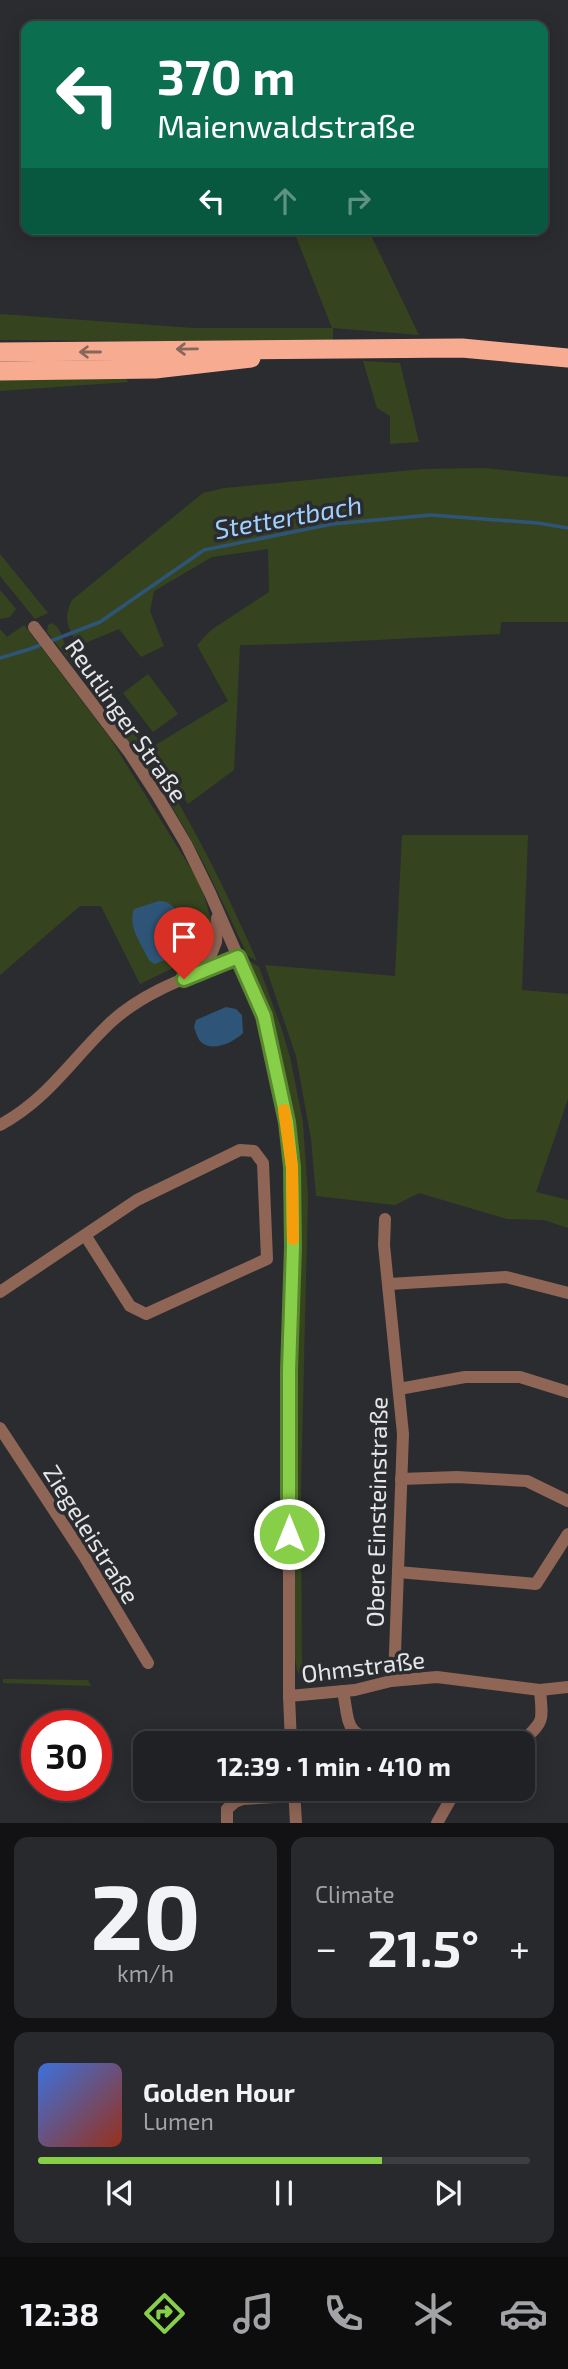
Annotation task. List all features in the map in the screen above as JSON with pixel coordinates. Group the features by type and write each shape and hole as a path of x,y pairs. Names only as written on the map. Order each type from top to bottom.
{"highway":[{"path":"0,352 388,347 462,348 568,358"},
{"path":"0,371 178,368 304,349"}],"street":[{"name":"Reutlinger Straße","path":"34,627 129,752 186,844 264,1016 287,1122 292,1167 293,1247 289,1371 290,1731"},
{"path":"205,970 216,942 216,907"},
{"path":"0,1125 34,1103 59,1080 110,1023 129,1007 238,957"},
{"path":"0,1292 137,1200 240,1150 254,1152 263,1163 267,1259 146,1314 130,1306 85,1235"},
{"name":"Obere Einsteinstraße","path":"385,1219 384,1245 402,1434 394,1680"},
{"path":"389,1284 506,1277 568,1293"},
{"path":"399,1389 465,1377 515,1377 568,1392"},
{"name":"Ziegeleistraße","path":"0,1428 84,1556 148,1662"},
{"path":"401,1479 457,1477 527,1481 568,1501"},
{"path":"398,1572 536,1584 568,1534"},
{"name":"Ohmstraße","path":"289,1696 343,1691 394,1680 437,1677 541,1690 568,1687"},
{"path":"534,1731 542,1719 541,1690"},
{"path":"343,1691 353,1731"},
{"path":"227,1823 227,1809 241,1801"},
{"path":"295,1801 296,1823"},
{"path":"437,1823 450,1801"}],"green space":[{"path":"295,235 371,235 419,335 333,328 333,340 0,340 0,314 194,328 332,328"},
{"path":"363,361 400,363 419,442 390,444 390,416 377,408"},
{"path":"126,378 128,382 0,391 0,379"},
{"path":"484,468 568,477 568,622 501,622 500,634 240,645 234,770 188,804 152,747 228,701 197,645 211,630 269,592 268,549 212,557 154,591 150,611 164,646 141,657 119,629 78,646 67,619 72,600 203,493 224,488 423,469"},
{"path":"0,554 48,613 35,619 0,576"},
{"path":"0,590 16,609 10,617 0,619"},
{"path":"52,623 60,632 67,651 129,726 163,777 207,854 257,961 248,956 175,812 114,720 47,632 48,625"},
{"path":"24,625 110,738 201,885 211,920 212,939 206,939 192,959 140,984 101,906 80,906 0,975 0,629 7,637"},
{"path":"148,674 178,714 153,732 123,693"},
{"path":"402,835 528,835 522,990 568,994 568,1099 536,1192 568,1200 568,1228 544,1220 507,1219 419,1193 395,1205 316,1196 311,1139 296,1056 265,965 395,976"},
{"path":"250,961 259,967 281,1027 303,1122 308,1197 301,1486 302,1680 295,1658 295,1141 280,1051"},
{"path":"3,1679 88,1680 91,1686 3,1683"}],"water":[{"path":"159,901 173,906 180,921 182,939 179,955 154,964 149,960 136,935 132,915 134,909"},
{"path":"226,1007 236,1009 242,1015 243,1033 223,1045 211,1046 201,1042 194,1027 196,1020"}],"waterway":[{"name":"Stettertbach","path":"0,658 100,622 204,550 332,524 431,515 538,523 568,528"}],"slow traffic":[{"path":"284,1110 292,1167 293,1239"}],"route":[{"path":"184,979 238,957 264,1016 287,1122 292,1167 293,1247 289,1371 289,1534"}]}
